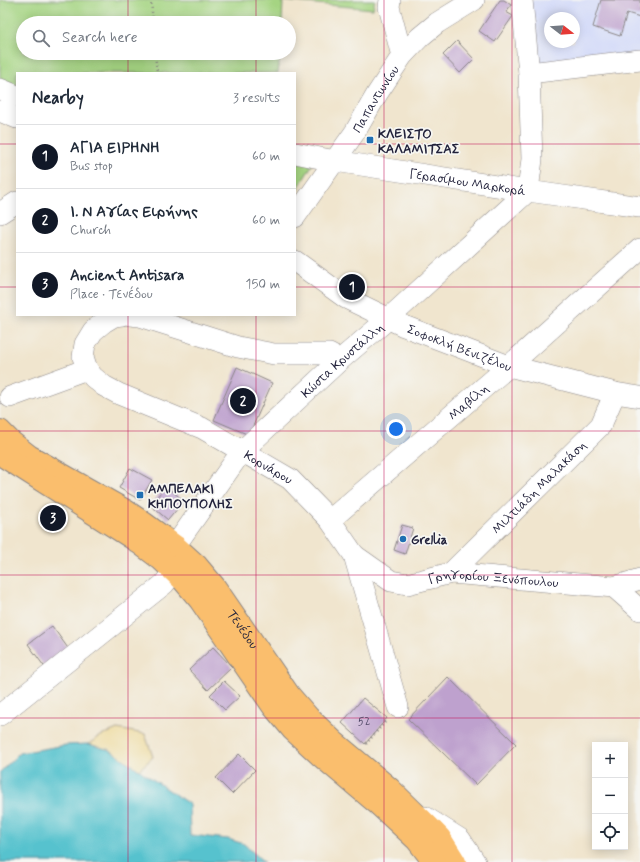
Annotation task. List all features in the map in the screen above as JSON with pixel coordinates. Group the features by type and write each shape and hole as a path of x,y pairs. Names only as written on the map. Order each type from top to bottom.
{"main road":[{"name":"Τενέδου","path":"3,449 29,456 126,511 157,532 197,566 214,586 289,695 309,718 410,808 440,838 455,862"},
{"name":"Τενέδου","path":"3,449 146,547 162,560 169,577 183,580 200,600 273,706 293,730 417,840 434,862"}],"street":[{"path":"390,0 390,7 402,56"},
{"name":"Παπαντωνίου","path":"296,216 355,132 377,94 402,56 436,23 474,0"},
{"path":"522,0 529,73 532,159 528,191"},
{"path":"529,73 640,60"},
{"path":"0,89 16,96"},
{"path":"0,111 16,118"},
{"name":"Γερασίμου Μαρκορά","path":"296,153 334,161 640,207"},
{"name":"Κώστα Κρυστάλλη","path":"175,546 242,451 340,360 388,320 528,191"},
{"path":"0,213 16,203"},
{"name":"Μαβίλη","path":"330,520 508,366 640,249"},
{"name":"Σοφοκλή Βενιζέλου","path":"296,262 346,298 388,320 508,366 615,393 640,397"},
{"path":"10,397 87,369 83,357 85,344 93,331 114,316"},
{"path":"140,316 157,318 238,347 274,354 329,354 340,360"},
{"name":"Κορνάρου","path":"87,369 93,377 104,386 119,394 202,428 290,479 330,520 354,555 398,707"},
{"name":"Μιλτιάδη Μαλακάση","path":"451,573 600,425 615,393"},
{"path":"0,715 169,577 175,546"},
{"name":"Γρηγορίου Ξενόπουλου","path":"354,555 391,581 407,584 451,573 614,587 640,579"},
{"path":"614,587 640,610"},
{"path":"410,808 460,839 475,862"}],"path":[{"path":"151,0 152,16"},
{"path":"156,60 157,72"},
{"path":"354,758 398,707"}],"shaded area":[{"path":"527,0 640,0 640,57 534,67"}],"green space":[{"path":"0,0 375,0 373,9 283,1 282,16 16,16 16,60 279,60 278,72 16,72 16,86 0,80"},
{"path":"296,162 312,165 296,191"}],"sand":[{"path":"117,729 145,734 153,757 139,770 110,750 88,744"}],"water":[{"path":"88,744 110,750 189,804 190,835 228,839 244,844 264,862 0,862 0,772 19,753 66,745"}],"building":[{"path":"500,0 504,0 511,5 506,12 513,16 495,42 479,31"},
{"path":"601,0 640,0 640,17 627,13 620,36 593,27"},
{"path":"457,41 474,59 460,73 443,55"},
{"path":"237,367 272,383 249,435 214,420"},
{"path":"130,468 152,480 140,500 119,488"},
{"path":"166,486 184,501 168,520 150,505"},
{"name":"Grellia","path":"402,525 413,528 405,554 394,550"},
{"path":"52,626 70,651 46,669 28,644"},
{"path":"213,647 232,667 208,690 189,670"},
{"path":"448,677 516,744 476,785 408,719"},
{"path":"224,681 240,696 225,710 210,695"},
{"path":"363,698 387,718 365,744 342,723"},
{"path":"239,754 255,770 232,794 216,778"}],"place":[{"name":"ΚΛΕΙΣΤΟ ΚΑΛΑΜΙΤΣΑΣ","path":"370,140"},
{"name":"ΑΓΙΑ ΕΙΡΗΝΗ","path":"352,287"},
{"name":"Ι. Ν Αγίας Ειρήνης","path":"243,401"},
{"name":"ΑΜΠΕΛΑΚΙ ΚΗΠΟΥΠΟΛΗΣ","path":"140,495"},
{"name":"Ancient Antisara","path":"53,518"},
{"name":"Grellia","path":"403,539"}]}
